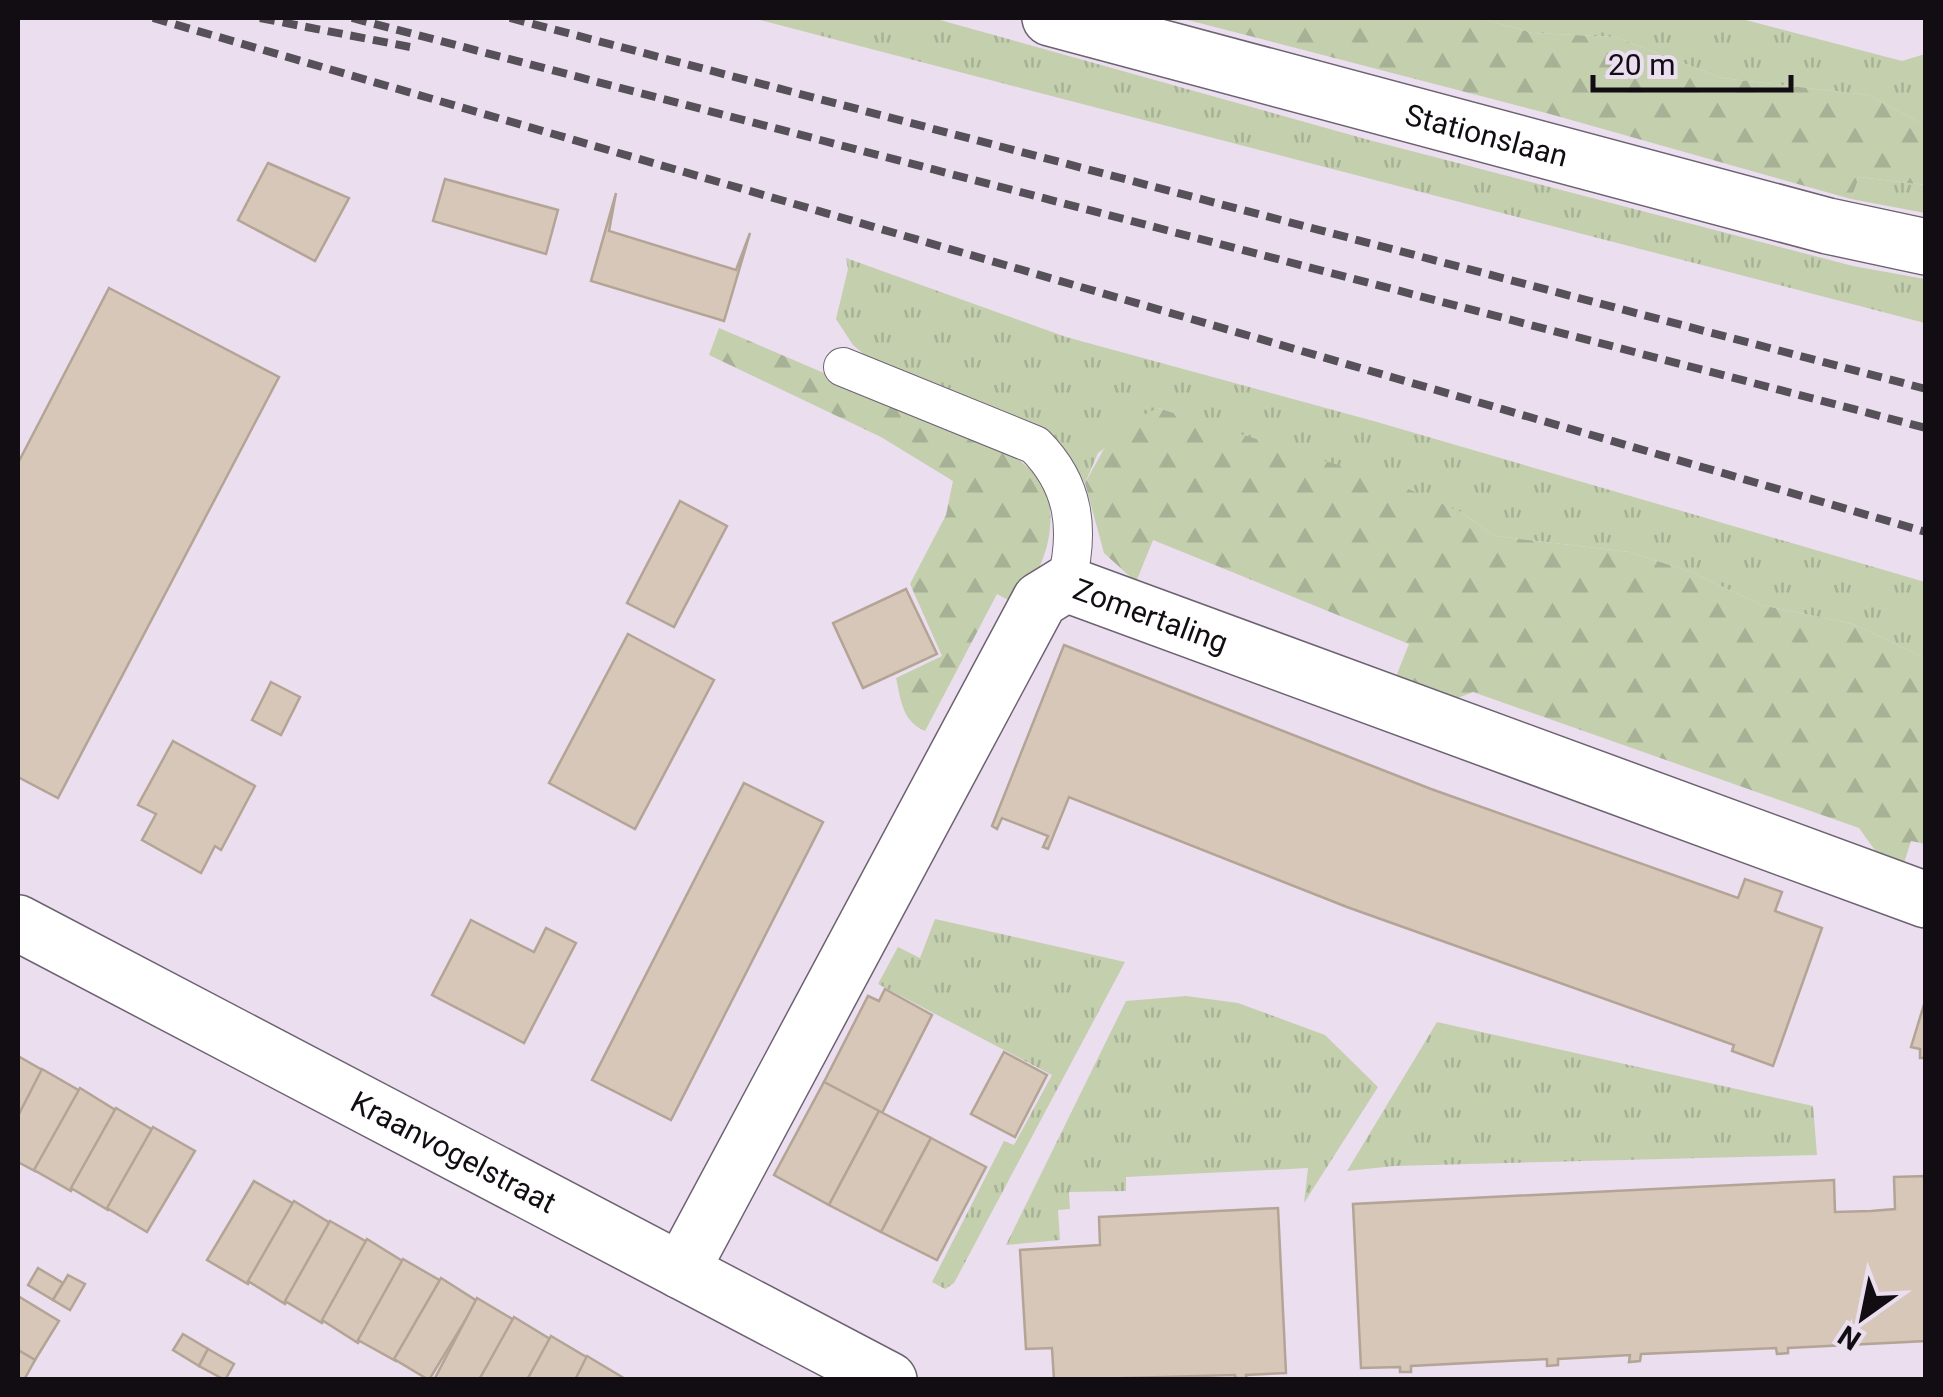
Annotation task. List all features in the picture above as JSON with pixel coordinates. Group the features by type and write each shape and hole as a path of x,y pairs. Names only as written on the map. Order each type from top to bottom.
{"street":[{"name":"Stationslaan","path":"1050,18 1828,226 1926,248"},
{"name":"Zomertaling","path":"682,1271 1040,600 1066,584 1926,900"},
{"name":"Kraanvogelstraat","path":"18,923 889,1380"}],"lane":[{"path":"843,366 1035,446 1054,464 1075,520 1066,584"}],"green space":[{"path":"752,18 933,18 1369,140 1853,266 1925,279 1925,323"},
{"path":"1180,18 1479,18 1533,33 1615,37 1722,78 1868,95 1925,125 1925,185 1859,177 1851,199 1550,114"},
{"path":"1479,18 1738,18 1902,61 1925,54 1925,125 1868,95 1722,78 1615,37 1533,33"},
{"path":"1859,177 1925,185 1925,213 1851,199"},
{"path":"846,258 1066,337 1377,422 1925,582 1925,658 1853,624 1761,605 1691,572 1630,552 1495,536 1461,512 1159,408 1098,453 1085,483 1055,442 872,361 853,345 836,319 848,269"},
{"path":"719,328 1011,453 1046,483 1050,517 1042,562 1017,605 997,594 925,731 907,716 896,678 942,656 910,584 946,515 953,481 881,437 709,355"},
{"path":"1158,408 1392,482 1461,512 1495,536 1630,552 1691,572 1761,605 1853,624 1925,658 1925,844 1911,841 1904,863 1877,853 1859,828 1473,692 1445,703 1393,684 1409,644 1153,540 1136,582 1104,553 1085,483 1115,429"},
{"path":"935,919 1125,962 954,1283 945,1289 932,1282 1004,1141 1014,1145 1052,1075 878,984 898,947 920,958"},
{"path":"1186,996 1238,1003 1325,1035 1378,1087 1304,1203 1308,1168 1126,1177 1126,1191 1069,1192 1070,1209 1058,1210 1060,1240 1006,1245 1126,1001"},
{"path":"1437,1022 1813,1106 1817,1155 1394,1166 1347,1171"}],"building":[{"path":"268,163 349,198 315,261 238,220"},
{"path":"445,179 558,210 546,254 433,221"},
{"path":"616,193 609,231 736,270 750,233 724,321 591,281"},
{"path":"109,288 279,377 58,798 18,777 18,463"},
{"path":"680,501 727,526 674,627 627,603"},
{"path":"906,589 937,654 863,688 833,623"},
{"path":"628,634 714,680 635,829 549,783"},
{"path":"1064,645 1431,789 1738,898 1745,879 1782,892 1775,911 1822,928 1773,1066 1732,1051 1734,1045 1347,907 1069,797 1048,849 1043,847 1048,836 1002,818 997,829 992,826"},
{"path":"271,682 300,697 281,735 252,720"},
{"path":"173,741 255,786 221,850 215,846 201,873 142,840 156,814 138,805"},
{"path":"744,783 823,822 671,1120 592,1080"},
{"path":"471,920 534,952 546,928 576,943 524,1043 432,995"},
{"path":"885,989 932,1015 882,1113 824,1082 868,996 879,1001"},
{"path":"1926,998 1926,1058 1920,1058 1920,1049 1911,1047"},
{"path":"1004,1052 1047,1075 1015,1137 971,1114"},
{"path":"18,1056 44,1071 18,1116"},
{"path":"42,1069 80,1091 35,1171 18,1162 18,1116"},
{"path":"824,1082 879,1111 829,1205 774,1175"},
{"path":"80,1088 117,1111 71,1191 34,1170"},
{"path":"116,1108 153,1130 108,1210 71,1188"},
{"path":"879,1111 931,1138 881,1232 829,1205"},
{"path":"153,1127 195,1151 147,1232 107,1208"},
{"path":"931,1138 986,1167 937,1260 881,1232"},
{"path":"1926,1176 1926,1341 1788,1348 1788,1353 1777,1354 1776,1348 1641,1354 1640,1361 1629,1362 1630,1355 1558,1359 1558,1365 1547,1366 1547,1359 1411,1366 1411,1372 1400,1372 1400,1367 1361,1368 1353,1204 1834,1180 1835,1212 1871,1211 1895,1209 1894,1177"},
{"path":"254,1181 294,1204 248,1284 207,1260"},
{"path":"294,1201 330,1223 285,1304 248,1281"},
{"path":"1278,1208 1286,1373 1246,1375 1247,1380 1236,1380 1235,1375 1054,1380 1052,1348 1026,1349 1020,1250 1100,1245 1099,1217"},
{"path":"330,1221 367,1242 322,1323 285,1301"},
{"path":"367,1239 404,1262 358,1343 322,1320"},
{"path":"403,1259 441,1281 396,1361 358,1340"},
{"path":"38,1268 63,1283 53,1300 28,1285"},
{"path":"68,1275 85,1284 70,1310 53,1300"},
{"path":"441,1278 477,1301 429,1380 394,1359"},
{"path":"18,1296 59,1321 35,1360 18,1350"},
{"path":"477,1298 514,1320 479,1380 434,1380"},
{"path":"514,1317 550,1339 527,1380 479,1380"},
{"path":"183,1334 208,1349 199,1366 173,1350"},
{"path":"551,1336 588,1358 575,1380 527,1380"},
{"path":"208,1349 234,1364 225,1380 199,1366"},
{"path":"18,1350 35,1360 24,1380 18,1380"},
{"path":"587,1356 627,1380 575,1380"}],"railway":[{"path":"153,18 1926,532"},
{"path":"260,18 410,47"},
{"path":"352,18 1926,428"},
{"path":"510,18 1926,389"}]}
